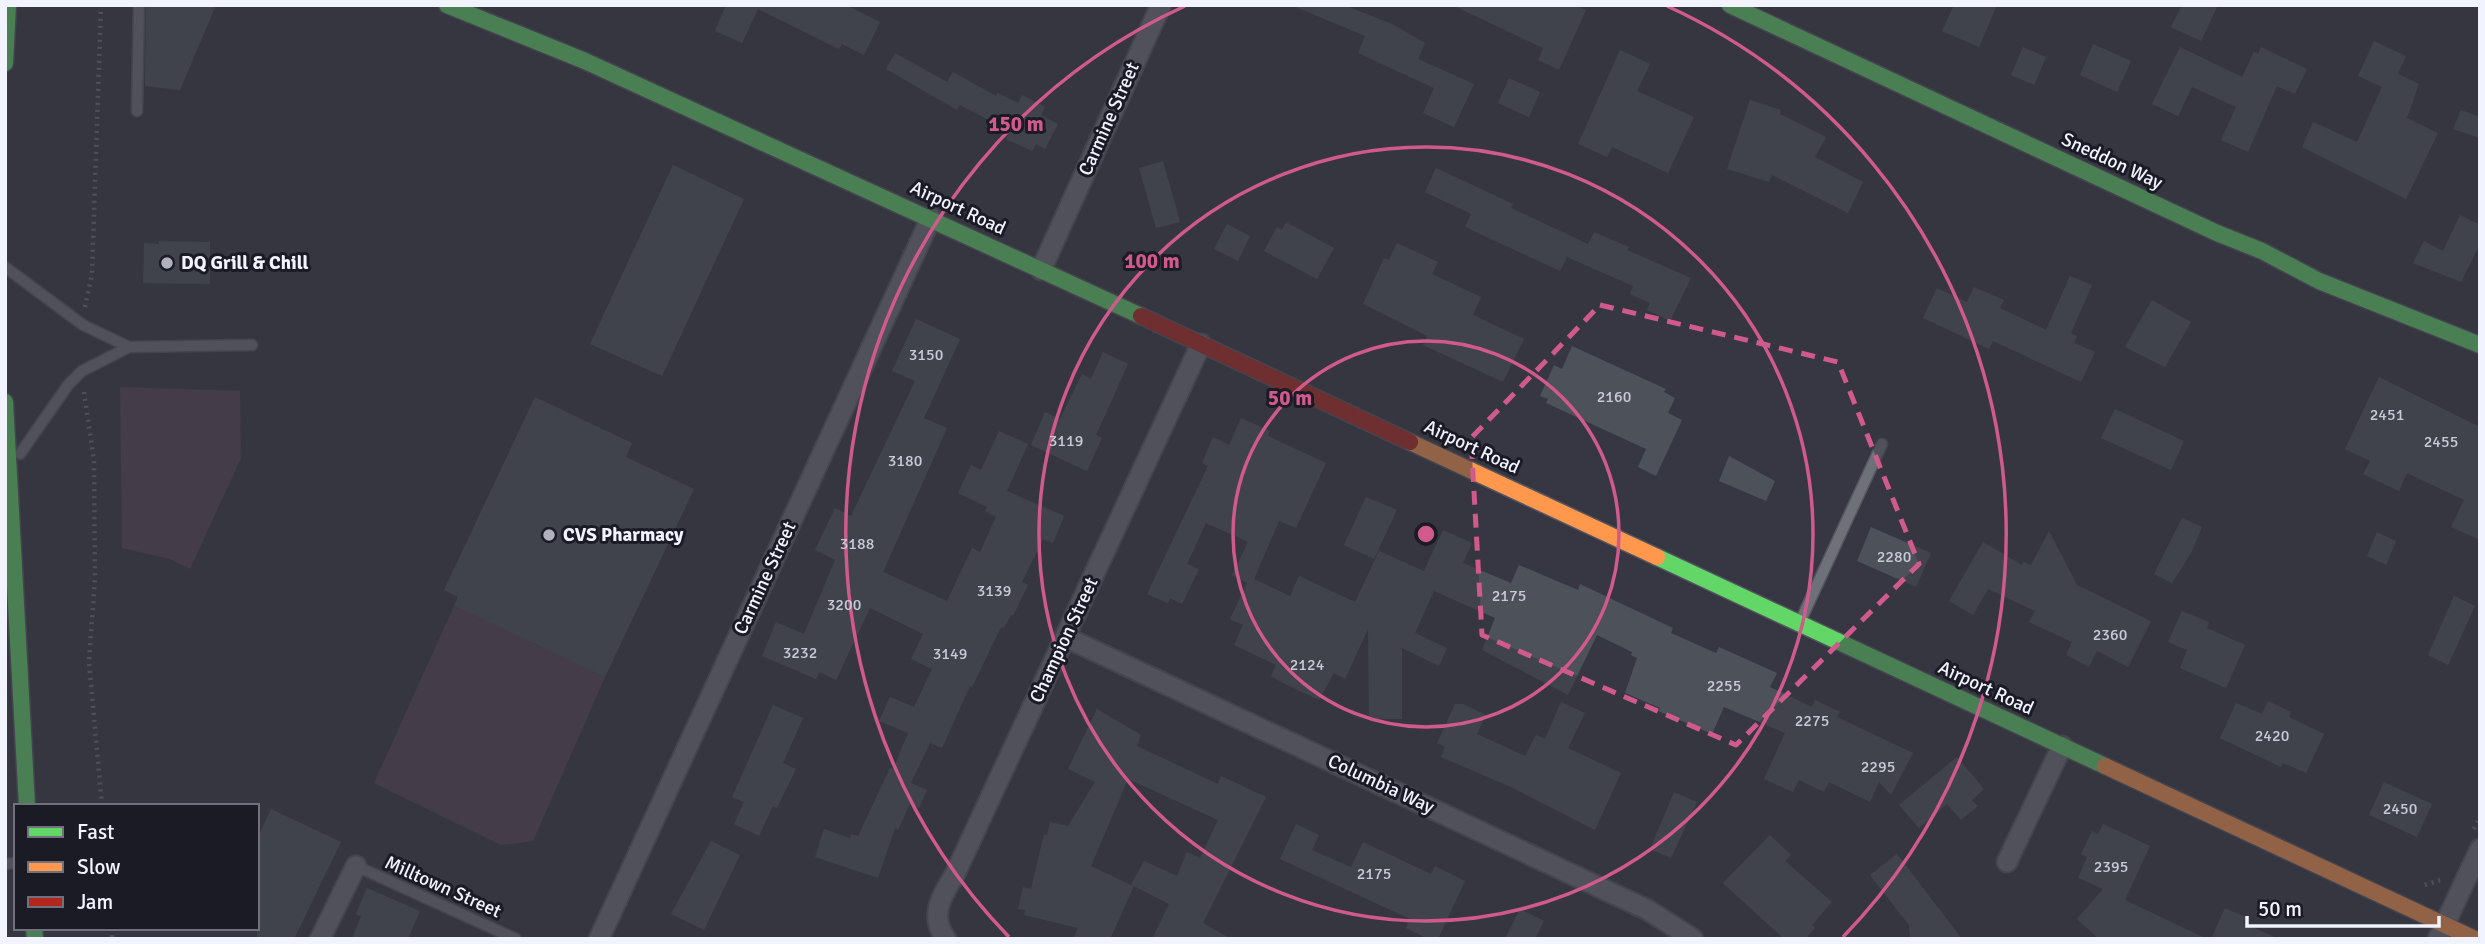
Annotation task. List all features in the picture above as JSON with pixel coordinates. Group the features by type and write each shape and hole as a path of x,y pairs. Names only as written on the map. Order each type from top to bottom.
{"main road":[{"path":"5,63 8,5"},
{"name":"Airport Road","path":"447,5 585,61 931,218 2062,746 2441,932 2475,939"},
{"name":"Sneddon Way","path":"1730,5 2217,233 2262,251 2319,281 2480,345"},
{"path":"5,402 17,700 27,804"}],"street":[{"name":"Carmine Street","path":"1041,271 1161,5"},
{"name":"Carmine Street","path":"598,939 931,218"},
{"name":"Champion Street","path":"945,937 937,910 940,898 954,876 1201,344"},
{"name":"Columbia Way","path":"1065,637 1648,910 1693,939"},
{"path":"2007,862 2062,746"},
{"path":"2441,932 2480,849"},
{"path":"320,939 356,866"}],"lane":[{"path":"137,111 139,5"},
{"path":"5,267 83,325 129,347"},
{"path":"8,471 68,384 82,371 129,347 252,345"},
{"path":"1799,625 1882,444"},
{"name":"Milltown Street","path":"356,866 516,939"}],"path":[{"path":"83,325 92,274 101,5"},
{"path":"82,371 94,461 95,577 89,662 102,804"}],"highlighted area":[{"path":"1600,305 1838,362 1919,564 1736,745 1482,635 1471,438"}],"shaded area":[{"path":"120,387 240,391 241,458 190,569 170,559 122,548"},
{"path":"454,606 605,677 533,841 501,845 374,783"}],"building":[{"path":"146,5 216,5 180,90 145,86"},
{"path":"726,5 846,5 880,22 864,55 842,44 839,49 758,9 742,43 715,31"},
{"path":"1291,5 1344,5 1392,24 1425,43 1418,59 1474,84 1454,127 1423,113 1434,88 1358,53 1365,36"},
{"path":"1452,5 1575,5 1586,10 1559,70 1538,60 1543,48"},
{"path":"1954,5 1997,5 1979,47 1942,31"},
{"path":"2182,5 2218,5 2201,41 2171,27"},
{"path":"2374,41 2406,56 2398,74 2419,84 2407,118 2438,133 2406,199 2302,147 2313,122 2357,142 2382,87 2358,76"},
{"path":"2093,44 2131,61 2117,92 2080,75"},
{"path":"2023,47 2046,57 2034,85 2011,75"},
{"path":"2180,47 2242,77 2254,52 2258,54 2261,47 2307,69 2295,94 2277,86 2248,152 2221,140 2236,107 2192,87 2178,116 2152,104"},
{"path":"1620,50 1650,64 1637,91 1694,117 1668,173 1612,147 1607,157 1578,144"},
{"path":"895,53 947,82 953,72 996,96 998,93 1018,103 1022,95 1045,107 1041,115 1058,124 1045,149 1036,144 1032,151 1006,139 1010,131 960,105 957,110 886,69"},
{"path":"1509,78 1540,92 1529,117 1498,103"},
{"path":"1750,100 1781,110 1780,114 1826,137 1815,157 1863,182 1848,213 1772,175 1769,182 1727,169"},
{"path":"2461,110 2480,117 2480,138 2453,129"},
{"path":"1163,161 1180,222 1156,228 1139,168"},
{"path":"673,165 744,199 662,376 590,344"},
{"path":"1436,168 1513,204 1511,208 1588,244 1594,232 1629,247 1627,250 1691,278 1670,321 1647,310 1650,303 1630,294 1633,286 1567,257 1560,271 1465,227 1471,214 1425,192"},
{"path":"2460,215 2480,225 2480,244 2461,282 2413,263 2424,241 2443,251"},
{"path":"1286,222 1334,248 1317,279 1264,251 1277,227 1282,230"},
{"path":"1227,224 1250,236 1238,261 1214,249"},
{"path":"159,241 210,242 210,284 143,283 144,243 159,244"},
{"path":"1397,243 1438,262 1432,274 1481,297 1473,315 1524,339 1503,382 1423,345 1427,336 1363,304 1384,258 1389,260"},
{"path":"2070,276 2092,285 2071,333 2077,336 2074,343 2095,352 2081,382 1993,341 1989,349 1923,318 1937,288 1967,302 1974,287 2004,300 2000,308 2046,330"},
{"path":"2152,300 2191,322 2165,367 2125,347"},
{"path":"916,319 960,339 924,418 947,428 883,572 947,601 972,548 980,552 996,517 985,511 987,507 958,493 971,465 981,470 999,431 1028,444 1007,491 1064,516 1053,543 1043,539 1022,582 1028,585 1013,616 1011,615 1004,628 1001,627 942,748 930,743 911,783 927,790 919,808 910,804 898,830 895,828 878,878 815,857 824,829 850,838 851,834 858,836 890,768 893,769 908,733 879,721 890,697 914,707 932,669 911,659 923,634 870,608 836,680 819,672 816,679 762,656 776,622 804,634 835,560 815,550 835,508 851,516 915,381 892,371"},
{"path":"1572,346 1666,389 1664,392 1675,398 1668,413 1682,420 1656,476 1638,467 1646,449 1546,403 1548,399 1540,396 1554,365 1562,369"},
{"path":"1103,352 1128,364 1096,435 1102,438 1087,471 1031,445 1045,412 1060,419 1082,374 1091,379"},
{"path":"2379,377 2480,427 2480,540 2451,527 2464,500 2407,473 2399,491 2363,474 2370,461 2345,449"},
{"path":"535,397 632,443 626,457 694,489 605,677 454,606 458,597 444,590"},
{"path":"2115,409 2184,441 2171,470 2101,438"},
{"path":"1241,418 1270,431 1268,436 1326,463 1296,528 1279,521 1254,579 1290,596 1299,576 1355,602 1379,551 1424,571 1443,530 1472,543 1463,563 1511,583 1519,565 1578,590 1580,584 1673,628 1671,633 1716,653 1719,647 1777,673 1770,687 1812,707 1815,700 1840,712 1837,717 1913,753 1891,795 1879,782 1870,802 1829,782 1824,792 1799,780 1793,792 1764,779 1785,733 1724,707 1712,734 1658,711 1660,708 1625,693 1637,658 1631,655 1632,652 1597,635 1568,695 1482,650 1495,618 1434,591 1415,633 1447,648 1439,666 1402,648 1402,719 1369,719 1368,629 1345,679 1334,673 1319,700 1271,676 1276,665 1234,645 1243,625 1230,619 1247,583 1232,575 1248,542 1206,523 1187,564 1199,569 1182,604 1170,598 1168,603 1147,594 1208,466 1202,463 1213,437 1229,445"},
{"path":"1729,456 1775,481 1766,501 1719,481"},
{"path":"1366,497 1397,510 1374,559 1344,545"},
{"path":"2182,518 2202,527 2191,553 2172,583 2154,574"},
{"path":"1871,527 1931,553 1916,587 1857,561"},
{"path":"2049,531 2077,585 2151,621 2128,667 2097,651 2089,667 2066,655 2072,642 2029,622 2035,611 1988,589 1973,615 1949,601 1983,542 2022,565 2023,562 2031,565"},
{"path":"2377,532 2396,541 2386,565 2367,556"},
{"path":"2454,596 2475,606 2448,665 2428,655"},
{"path":"2182,611 2209,622 2207,628 2245,645 2226,688 2180,668 2187,650 2168,642"},
{"path":"2268,701 2291,712 2289,717 2324,734 2306,773 2283,763 2281,767 2220,738 2236,703 2262,714"},
{"path":"1561,702 1585,713 1568,748 1621,773 1595,830 1511,787 1441,757 1445,747 1437,743 1455,704 1463,704 1486,715 1477,734 1525,756 1536,735 1545,739"},
{"path":"773,705 803,718 783,763 796,769 777,808 773,806 759,836 734,824 744,802 732,797"},
{"path":"1097,709 1141,735 1137,746 1218,784 1221,776 1266,797 1203,923 1231,939 1152,939 1169,904 1134,886 1110,939 1073,939 1078,928 1024,915 1025,910 1018,909 1023,887 1031,889 1044,834 1047,835 1050,822 1068,826 1095,782 1068,769","holes":["1128,779 1218,820 1200,858 1187,852 1177,876 1144,861 1131,885 1091,866"]},
{"path":"1957,757 1984,789 1972,800 1978,806 1961,820 1947,804 1919,828 1899,805"},
{"path":"2384,782 2432,804 2417,837 2369,815"},
{"path":"1674,792 1697,802 1671,858 1650,849"},
{"path":"271,809 341,842 294,939 257,939 259,836"},
{"path":"1296,824 1319,835 1312,850 1351,867 1363,842 1431,874 1435,866 1465,881 1438,939 1428,939 1406,928 1410,919 1280,859"},
{"path":"2103,824 2150,846 2125,900 2207,939 2099,939 2077,919 2103,889 2078,878 2087,857 2081,854 2092,831 2098,834"},
{"path":"1770,835 1791,855 1785,861 1832,902 1812,925 1815,928 1805,939 1784,939 1723,883"},
{"path":"711,841 740,855 704,930 671,914"},
{"path":"1897,854 1962,939 1910,939 1909,925 1870,875"},
{"path":"367,888 420,911 408,939 352,939 361,916 356,914"},
{"path":"2225,908 2245,917 2243,923 2279,939 2211,939"},
{"path":"1520,909 1544,921 1535,939 1505,939"}],"traffic: fast":[{"path":"5,63 8,5"},
{"path":"447,5 585,61 1141,316"},
{"path":"1730,5 2217,233 2262,251 2319,281 2480,345"},
{"path":"5,402 27,804"},
{"path":"1657,557 2105,766"},
{"path":"34,930 35,939"}],"traffic: slow":[{"path":"1410,442 1657,557"},
{"path":"2105,766 2475,939"}],"traffic: jam":[{"path":"1141,316 1410,442"}],"place":[{"name":"DQ Grill & Chill","path":"167,263"},
{"name":"CVS Pharmacy","path":"549,535"}]}
